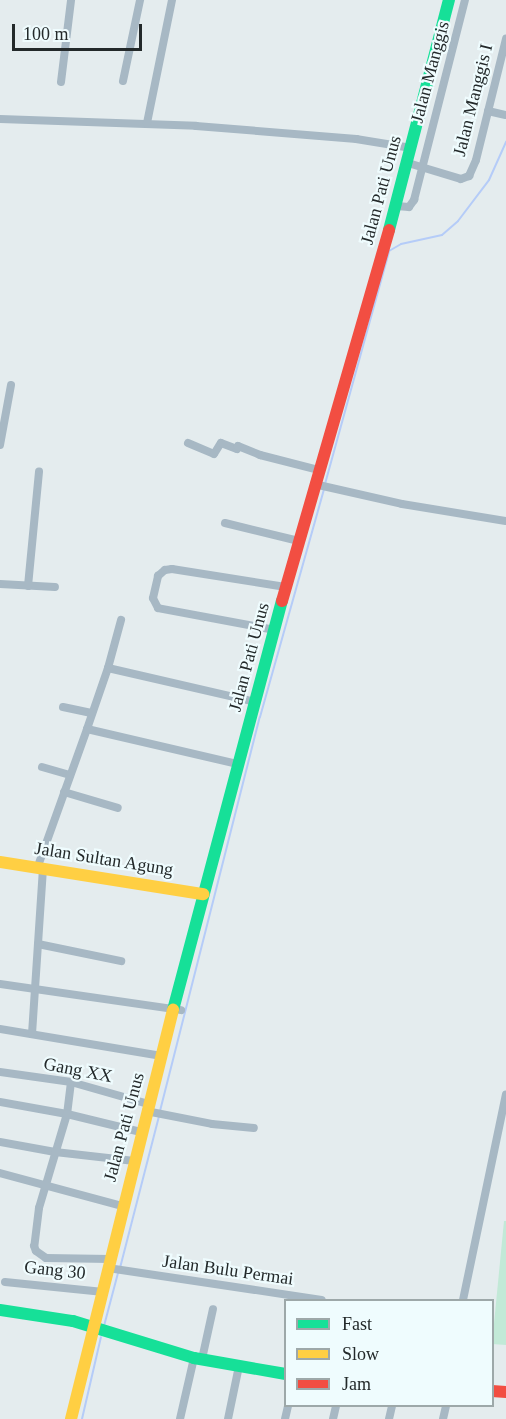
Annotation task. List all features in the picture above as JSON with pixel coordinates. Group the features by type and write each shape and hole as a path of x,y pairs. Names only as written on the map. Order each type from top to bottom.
{"main road":[{"name":"Jalan Pati Unus","path":"71,1419 100,1328 103,1292 111,1266 122,1206 141,1132 154,1111 162,1056 286,587 299,541 320,487 319,470 415,165 411,148 449,0"},
{"name":"Jalan Sultan Agung","path":"1,862 41,866 203,894"},
{"path":"0,1310 73,1321 198,1358 284,1374"}],"street":[{"path":"61,82 71,0"},
{"path":"123,81 140,0"},
{"path":"147,123 172,0"},
{"name":"Jalan Manggis","path":"415,165 465,0"},
{"name":"Jalan Manggis I","path":"415,165 461,179 469,176 503,68 506,39"},
{"path":"488,111 506,115"},
{"path":"0,119 147,123 356,139 411,148"},
{"path":"0,446 11,385"},
{"path":"188,443 214,454 221,443 237,449 238,446 260,455 319,470"},
{"path":"28,586 39,472"},
{"path":"320,487 506,521"},
{"path":"225,523 299,541"},
{"path":"275,630 158,608 153,598 158,576 165,570 172,569 286,587"},
{"path":"0,584 55,587"},
{"path":"32,1034 41,866 64,792 108,668 121,620"},
{"path":"108,668 255,702"},
{"path":"63,707 91,713"},
{"path":"87,729 238,765"},
{"path":"42,767 70,775"},
{"path":"64,792 118,808"},
{"path":"38,944 121,961"},
{"path":"0,984 176,1009"},
{"path":"0,1029 162,1056"},
{"name":"Gang XX","path":"0,1072 71,1082 154,1111 254,1128"},
{"path":"46,1188 67,1114 71,1082"},
{"path":"463,1299 506,1094"},
{"path":"0,1102 67,1114 141,1132"},
{"path":"0,1142 55,1152 134,1161"},
{"path":"0,1173 46,1188 122,1206"},
{"name":"Jalan Bulu Permai","path":"46,1188 39,1208 36,1251 46,1258 111,1266 130,1273 315,1299"},
{"name":"Gang 30","path":"4,1282 103,1292"},
{"path":"180,1419 213,1309"},
{"path":"228,1419 239,1366"}],"green space":[{"path":"504,1221 506,1221 506,1345 494,1344"}],"waterway":[{"path":"325,484 389,251 401,244 442,235 458,221 489,180 506,142"},
{"path":"160,1111 260,717 324,490"},
{"path":"120,1268 159,1116"},
{"path":"104,1326 118,1273"},
{"path":"82,1419 101,1337"}],"traffic: fast":[{"path":"389,230 449,0"},
{"path":"173,1010 282,601"},
{"path":"0,1310 73,1321 194,1358 284,1374"}],"traffic: slow":[{"path":"0,862 203,894"},
{"path":"71,1419 173,1010"}],"traffic: jam":[{"path":"282,601 389,230"},
{"path":"494,1391 506,1392"}]}
